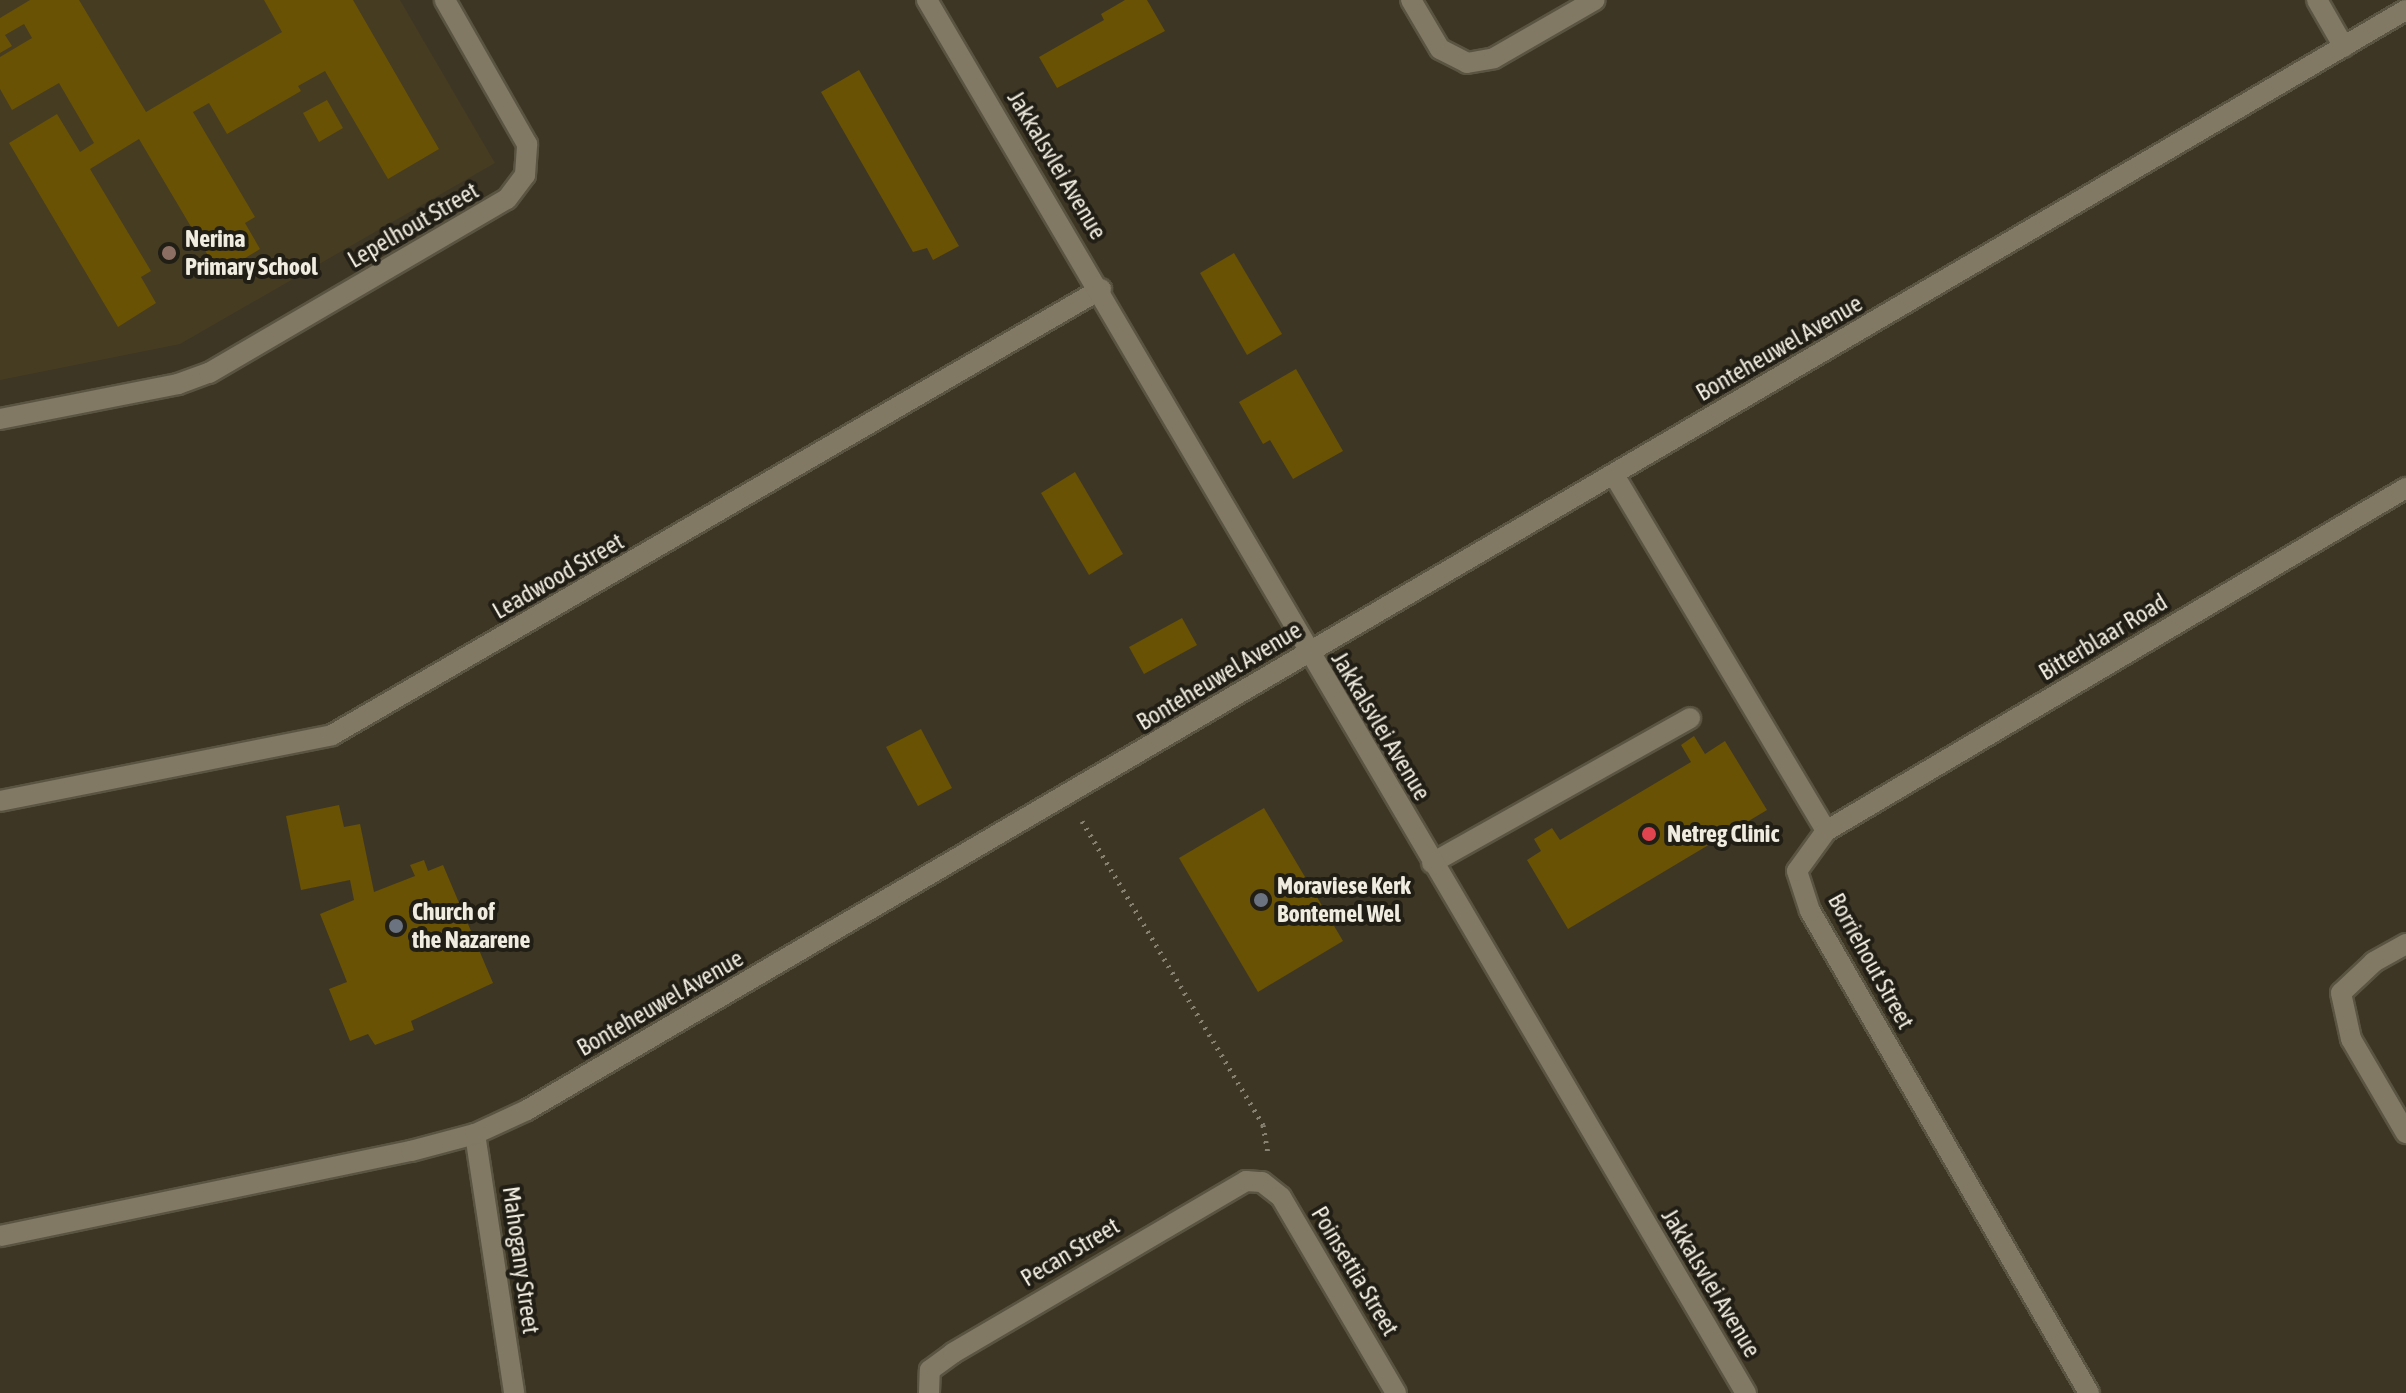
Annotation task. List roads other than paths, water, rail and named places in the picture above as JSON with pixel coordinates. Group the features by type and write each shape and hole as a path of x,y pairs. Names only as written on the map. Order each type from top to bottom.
{"street":[{"name":"Lepelhout Street","path":"0,419 178,384 209,373 507,199 525,175 527,144 445,0"},
{"name":"Jakkalsvlei Avenue","path":"927,0 1101,289 1308,654 1746,1393"},
{"path":"1411,0 1440,49 1467,63 1494,58 1595,0"},
{"path":"2317,0 2344,47"},
{"name":"Bonteheuwel Avenue","path":"0,1236 328,1171 475,1134 579,1081 2406,10"},
{"name":"Leadwood Street","path":"0,801 332,735 1101,289"},
{"path":"1614,475 1826,831"},
{"name":"Bitterblaar Road","path":"1826,831 2406,488"},
{"path":"1432,863 1690,718"},
{"name":"Borriehout Street","path":"1826,831 1797,871 1810,911 2089,1393"},
{"path":"2406,944 2374,962 2341,993 2351,1039 2406,1133"},
{"name":"Mahogany Street","path":"475,1134 514,1393"},
{"name":"Pecan Street","path":"929,1393 930,1370 953,1353 1230,1187 1262,1182"},
{"name":"Poinsettia Street","path":"1262,1182 1281,1197 1396,1393"}],"place":[{"name":"Nerina Primary School","path":"169,253"},
{"name":"Netreg Clinic","path":"1649,834"},
{"name":"Moraviese Kerk Bontemel Wel","path":"1261,900"},
{"name":"Church of the Nazarene","path":"396,926"}]}
